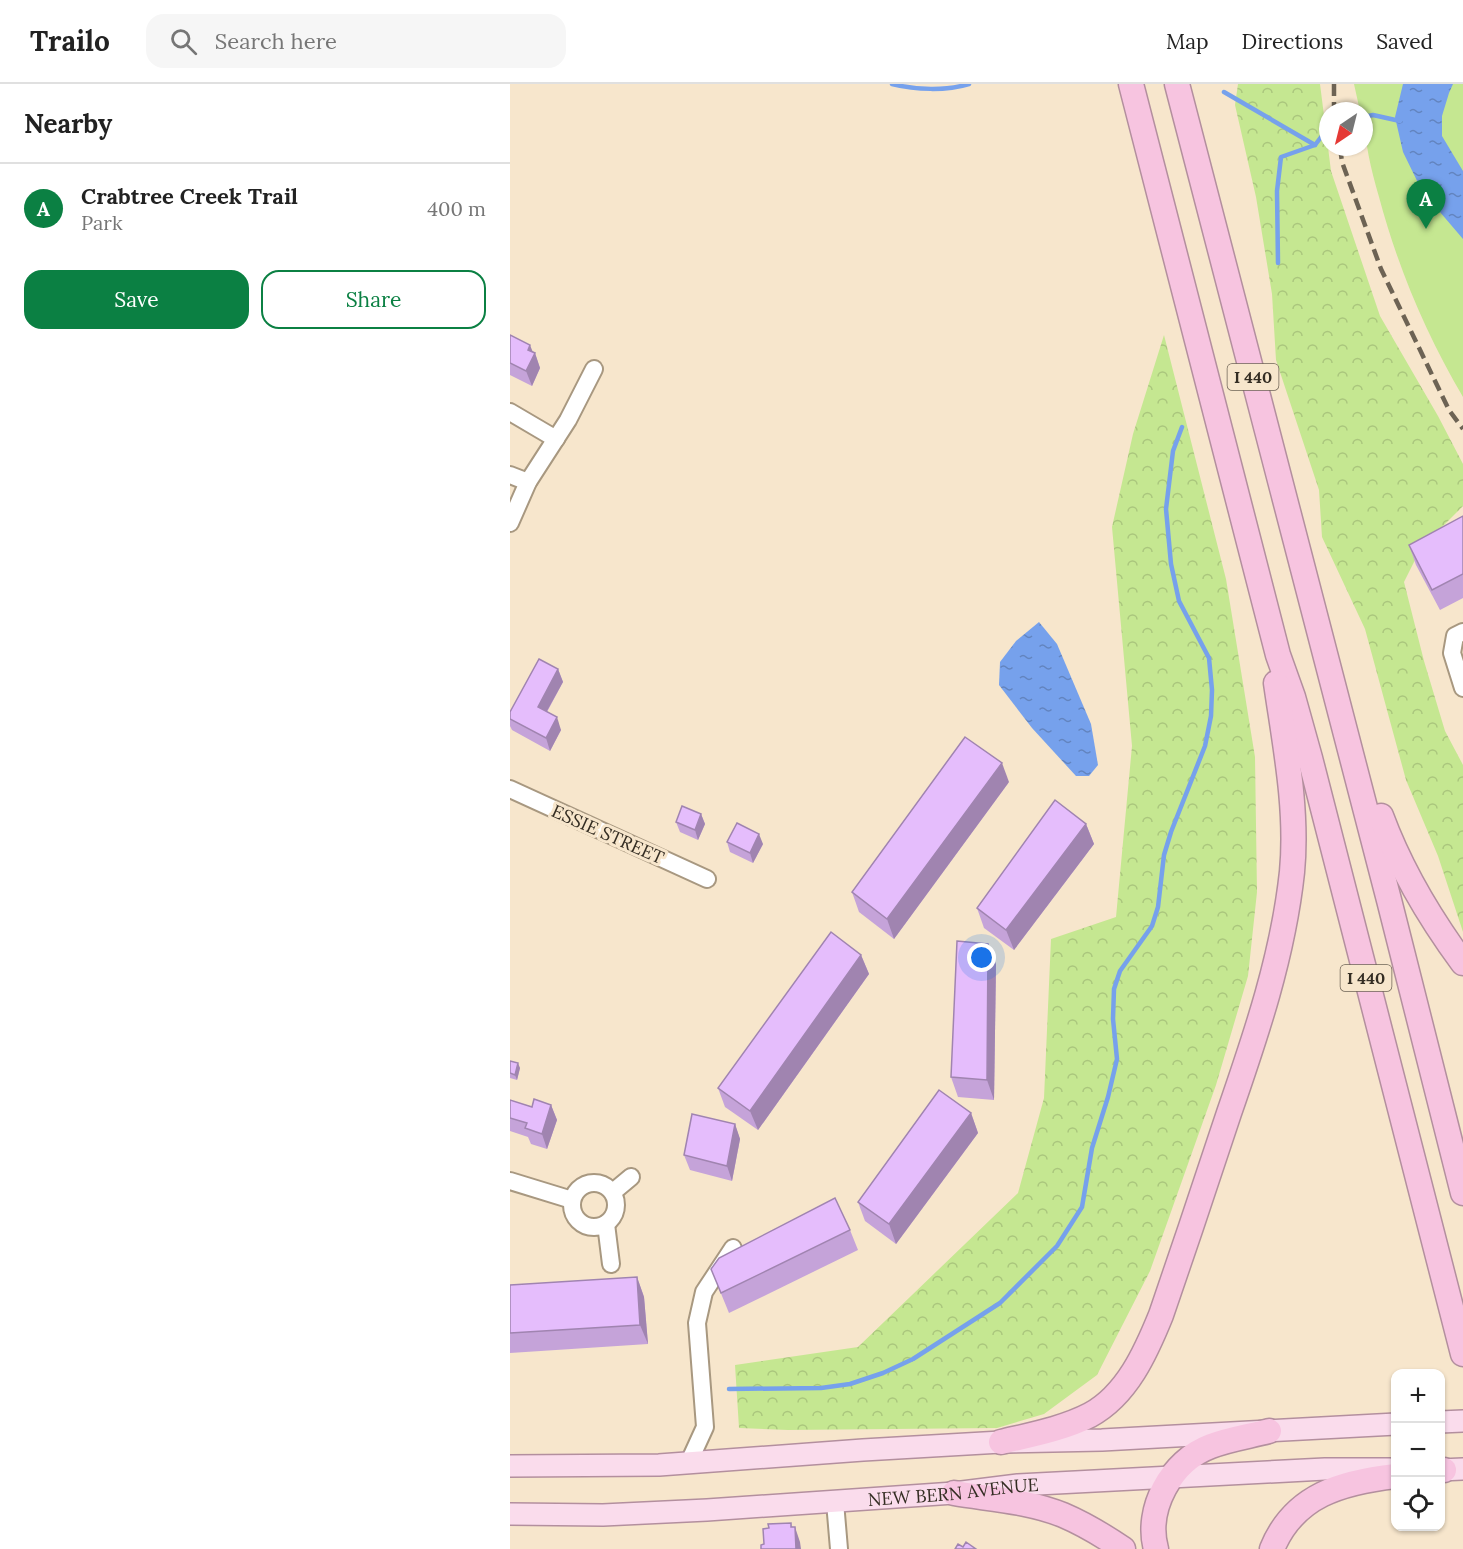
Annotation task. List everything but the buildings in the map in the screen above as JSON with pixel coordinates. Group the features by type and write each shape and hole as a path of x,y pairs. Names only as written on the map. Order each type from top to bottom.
{"highway":[{"name":"I 440","path":"1131,84 1278,655 1293,697 1310,758 1463,1354"},
{"name":"I 440","path":"1177,84 1463,1193"},
{"path":"1001,1442 1049,1430 1090,1414 1105,1404 1138,1365 1161,1315 1258,1029 1277,961 1292,872 1293,834 1287,759 1266,603"},
{"path":"1329,669 1393,848 1417,894 1463,963"},
{"path":"1156,1549 1153,1526 1155,1512 1170,1478 1180,1467 1209,1447 1269,1431"},
{"path":"1272,1549 1286,1522 1311,1499 1352,1483 1391,1477"},
{"path":"954,1493 1034,1506 1061,1514 1090,1528 1123,1549"}],"main road":[{"path":"1445,1422 1463,1421"},
{"path":"510,1466 658,1465 1001,1442 1102,1440 1391,1424"},
{"name":"NEW BERN AVENUE","path":"510,1514 603,1515 835,1502 954,1493 1018,1485 1325,1468 1391,1469"}],"street":[{"path":"510,523 528,482 568,420 594,369"},
{"path":"510,412 556,439"},
{"path":"510,475 528,482"},
{"path":"1463,632 1455,636 1452,653 1463,688"},
{"name":"ESSIE STREET","path":"510,789 707,879"},
{"path":"613,1192 631,1177"},
{"path":"510,1181 572,1200"},
{"path":"586,1183 602,1183 613,1192 617,1206 612,1219 606,1224 592,1227 579,1221 574,1215 572,1200 575,1193 586,1183"},
{"path":"606,1224 611,1263"},
{"path":"689,1462 705,1426 697,1323 704,1292 733,1248"},
{"path":"835,1502 839,1549"}],"green space":[{"path":"1238,84 1320,84 1322,102 1319,102 1319,156 1329,156 1331,171 1380,316 1463,464 1463,506 1421,548 1404,582 1445,731 1463,765 1463,932 1438,856 1406,780 1365,629 1322,537 1319,490 1276,360 1272,294 1256,197 1235,105"},
{"path":"1354,84 1463,84 1463,397 1425,325 1404,275 1373,176 1369,156 1373,156 1373,102 1358,102"},
{"path":"1164,335 1226,579 1255,757 1257,892 1248,976 1216,1085 1150,1271 1097,1375 1044,1414 997,1428 788,1430 739,1428 735,1365 858,1347 1018,1193 1044,1098 1051,939 1116,917 1132,746 1112,527 1133,434"}],"water":[{"path":"1403,84 1453,84 1442,116 1442,136 1463,171 1463,239 1422,191 1403,152 1395,117"},
{"path":"1039,622 1057,644 1091,724 1098,765 1089,776 1076,776 1032,728 999,685 1000,662 1016,641"}],"waterway":[{"path":"892,84 931,89 969,84"},
{"path":"1224,92 1315,145"},
{"path":"1373,115 1400,121"},
{"path":"1278,263 1277,191 1281,157 1315,145 1319,140"},
{"path":"729,1389 821,1388 850,1384 883,1373 913,1359 1000,1303 1057,1246 1082,1207 1092,1148 1117,1059 1113,1019 1114,989 1120,971 1152,926 1158,907 1164,855 1205,746 1211,716 1212,690 1209,658 1179,601 1171,564 1166,509 1173,451 1182,427"}],"railway":[{"path":"1334,84 1334,102"},
{"path":"1341,156 1381,269 1449,410 1463,429"}],"place":[{"name":"Crabtree Creek Trail","path":"1426,229"}]}
